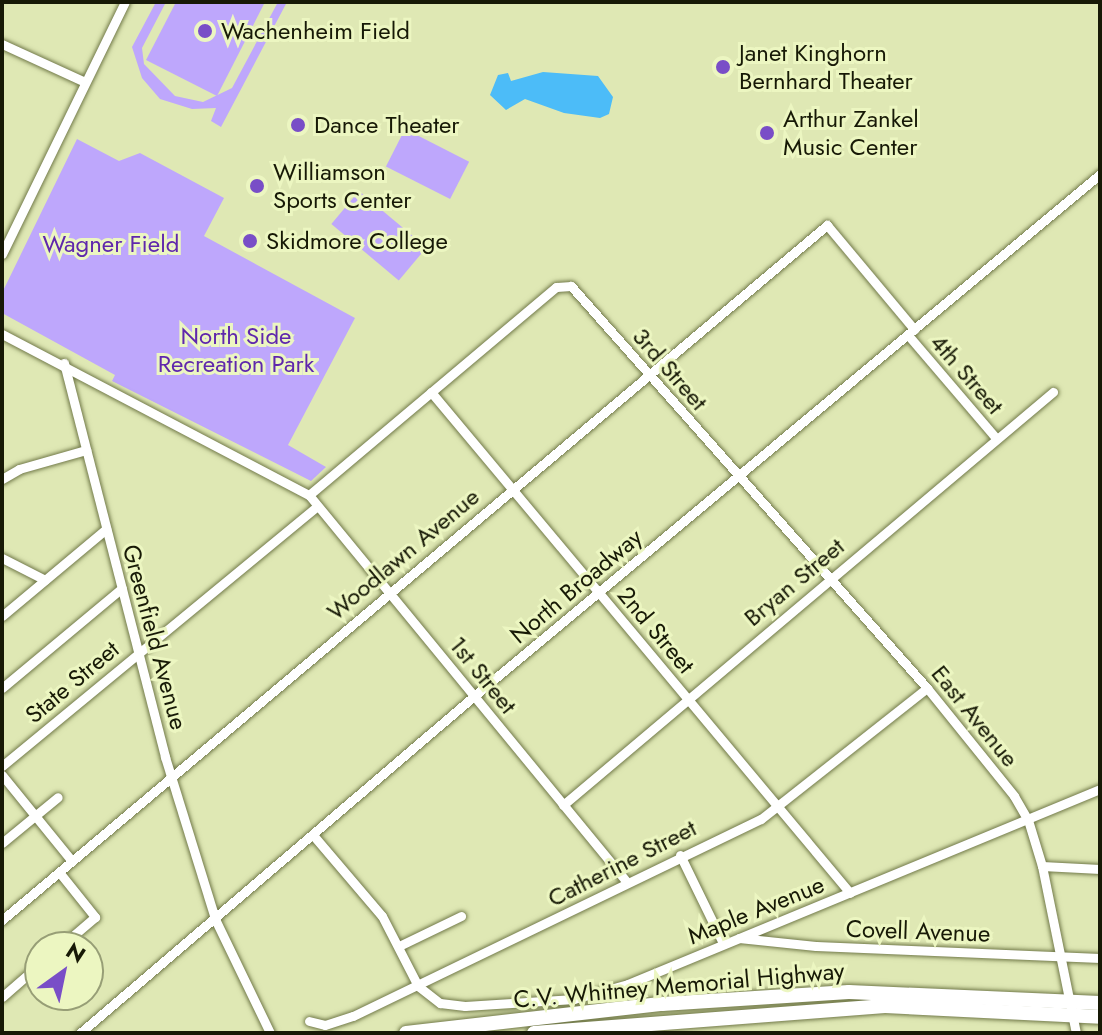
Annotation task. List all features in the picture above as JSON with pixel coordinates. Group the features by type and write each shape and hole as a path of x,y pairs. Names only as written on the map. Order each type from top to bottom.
{"highway":[{"name":"C.V. Whitney Memorial Highway","path":"406,1033 759,996 849,992 1070,999 1100,1003"},
{"name":"C.V. Whitney Memorial Highway","path":"534,1033 885,1006 1100,1017"}],"street":[{"path":"2,254 125,2"},
{"path":"2,44 85,82"},
{"name":"North Broadway","path":"80,1033 474,696 739,479 1100,174"},
{"name":"Woodlawn Avenue","path":"2,920 776,265 827,225 833,227"},
{"name":"4th Street","path":"833,227 911,332 996,438"},
{"name":"3rd Street","path":"431,392 556,287 571,286 739,479"},
{"path":"2,334 64,363 309,495 431,392"},
{"name":"Greenfield Avenue","path":"64,363 172,778 215,919 270,1033"},
{"name":"2nd Street","path":"431,392 850,893"},
{"name":"Bryan Street","path":"563,805 1053,392"},
{"path":"2,479 19,469 86,450"},
{"name":"East Avenue","path":"739,479 927,688 995,769 1028,820 1042,866 1076,1033"},
{"name":"1st Street","path":"309,495 626,881"},
{"name":"State Street","path":"2,766 316,507"},
{"path":"2,616 106,529"},
{"path":"2,558 45,580"},
{"path":"2,688 122,588"},
{"name":"Catherine Street","path":"309,1021 333,1023 418,986 626,881 780,808 927,688"},
{"path":"2,775 72,861"},
{"name":"Maple Avenue","path":"418,986 429,997 452,1005 574,999 628,984 1100,789"},
{"path":"2,843 58,797"},
{"path":"313,835 382,916 418,986"},
{"path":"680,855 723,943"},
{"path":"1042,866 1100,869"},
{"path":"59,872 95,917 79,931"},
{"path":"399,946 461,916"},
{"name":"Covell Avenue","path":"736,938 816,946 1100,958"},
{"path":"2,997 24,978"}],"green space":[{"path":"156,2 166,2 142,48 144,64 175,96 203,102 232,88 278,2 287,2 221,127 211,121 216,108 192,109 160,99 142,78 132,47"},
{"name":"Wachenheim Field","path":"176,2 265,2 217,96 146,60"},
{"path":"405,129 469,162 450,199 386,166"},
{"path":"77,139 119,161 140,153 224,198 204,236 355,318 288,445 326,467 311,481 112,381 115,375 2,313 2,293"},
{"path":"359,191 426,248 399,281 331,224"}],"water":[{"path":"543,72 598,76 613,97 609,114 600,118 564,113 525,99 506,110 490,95 498,75 508,73 511,81"}],"place":[{"name":"Wachenheim Field","path":"205,31"},
{"name":"Janet Kinghorn Bernhard Theater","path":"723,67"},
{"name":"Dance Theater","path":"298,125"},
{"name":"Arthur Zankel Music Center","path":"767,133"},
{"name":"Williamson Sports Center","path":"257,186"},
{"name":"Skidmore College","path":"250,241"}],"park label":[{"name":"Wagner Field","path":"111,244"},
{"name":"North Side Recreation Park","path":"236,350"}]}
